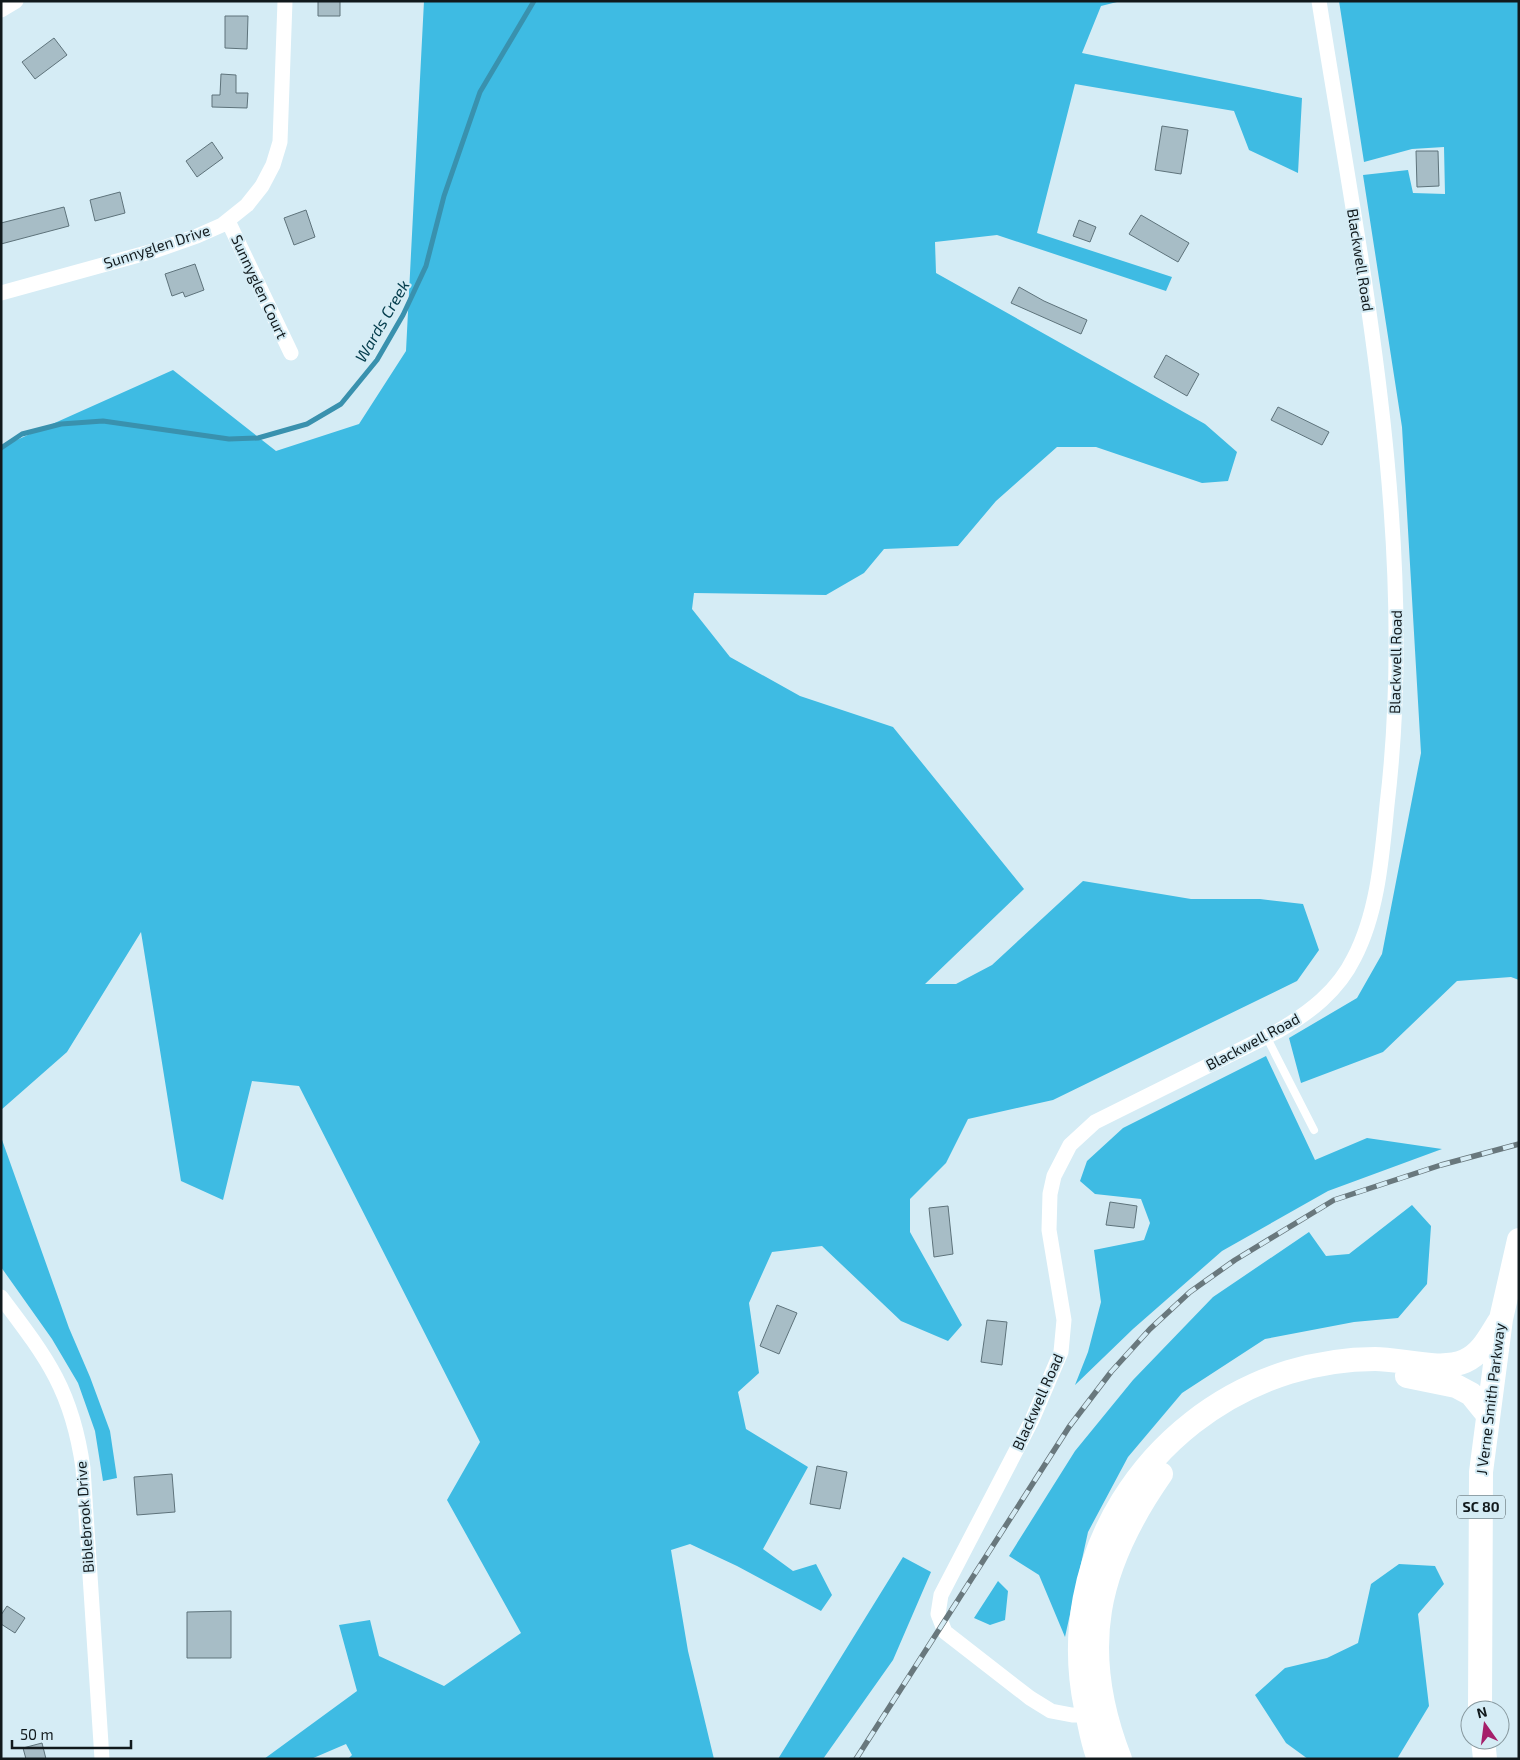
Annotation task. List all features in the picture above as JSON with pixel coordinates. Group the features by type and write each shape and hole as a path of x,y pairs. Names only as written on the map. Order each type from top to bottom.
{"main road":[{"name":"J Verne Smith Parkway","path":"1480,1700 1481,1472 1501,1319 1516,1248"},
{"path":"1120,1759 1082,1688 1080,1632 1095,1556 1106,1528 1121,1502 1160,1454 1207,1411 1235,1394 1270,1379 1310,1366 1375,1359 1438,1365 1464,1362 1482,1349 1501,1319"},
{"path":"1099,1759 1094,1746 1100,1688 1097,1636 1108,1570 1125,1531 1143,1500 1169,1464 1202,1433 1252,1402 1291,1386 1319,1378 1367,1374 1428,1379 1456,1386 1471,1394 1488,1415"}],"street":[{"path":"1,10 16,1"},
{"name":"Sunnyglen Drive","path":"1,294 157,250 197,236 228,221 247,205 262,186 273,165 280,142 285,1"},
{"name":"Blackwell Road","path":"1097,1714 1051,1711 1030,1698 945,1632 938,1614 938,1604 1032,1420 1061,1352 1064,1320 1048,1212 1054,1176 1061,1159 1070,1145 1094,1122 1266,1036 1300,1018 1321,1002 1339,982 1353,960 1364,936 1384,838 1392,766 1397,693 1397,620 1390,497 1378,375 1319,1"},
{"name":"Sunnyglen Court","path":"228,221 291,353"},
{"name":"Biblebrook Drive","path":"1,1297 38,1346 56,1374 69,1404 78,1435 83,1478 102,1759"}],"lane":[{"path":"1266,1036 1314,1130"}],"shaded area":[{"path":"424,1 1121,1 1101,6 1082,53 1302,98 1298,173 1249,150 1234,111 1075,84 1037,233 1172,277 1166,291 997,235 935,242 936,273 1205,424 1237,452 1228,481 1202,483 1096,447 1057,447 996,501 958,546 884,549 864,573 826,595 694,593 692,609 730,657 800,696 893,727 1024,889 925,984 956,984 992,965 1083,881 1191,899 1260,899 1303,904 1319,950 1297,981 1053,1100 968,1119 946,1163 910,1199 910,1232 962,1325 948,1341 901,1321 822,1246 772,1252 749,1303 759,1373 738,1392 746,1429 808,1467 763,1549 793,1571 816,1564 832,1595 821,1611 737,1566 690,1544 671,1550 688,1651 714,1759 348,1759 352,1755 346,1744 311,1759 264,1759 357,1691 339,1625 370,1620 379,1656 444,1686 521,1633 447,1500 480,1442 299,1086 252,1081 223,1200 181,1181 141,932 67,1052 1,1110 1,447 173,370 276,451 359,424 406,351"},
{"path":"1339,1 1519,1 1519,980 1511,977 1457,981 1383,1052 1301,1083 1289,1038 1357,998 1382,954 1421,753 1402,427 1363,175 1408,170 1413,193 1445,194 1444,147 1412,149 1364,162"},
{"path":"1266,1056 1315,1160 1367,1138 1442,1149 1328,1191 1222,1251 1133,1329 1075,1385 1088,1352 1101,1302 1094,1250 1144,1240 1150,1223 1141,1199 1095,1194 1080,1181 1087,1161 1123,1128"},
{"path":"1,1137 69,1328 110,1431 117,1478 103,1481 95,1431 78,1383 52,1339 1,1267"},
{"path":"1412,1205 1431,1226 1427,1284 1398,1318 1354,1322 1265,1339 1182,1393 1128,1457 1088,1532 1065,1637 1039,1575 1009,1556 1075,1451 1133,1380 1213,1297 1309,1232 1326,1256 1349,1254"},
{"path":"903,1557 931,1572 893,1660 823,1759 778,1759"},
{"path":"1399,1564 1435,1566 1444,1584 1418,1614 1429,1706 1397,1759 1308,1759 1286,1743 1255,1695 1285,1668 1327,1658 1358,1643 1371,1584"},
{"path":"998,1581 1008,1591 1005,1620 990,1625 974,1618"}],"building":[{"path":"318,1 340,1 340,16 318,16"},
{"path":"225,16 248,16 247,49 225,48"},
{"path":"54,38 67,55 35,79 22,62"},
{"path":"221,74 236,75 236,93 248,93 247,108 212,107 212,95 220,95"},
{"path":"1162,126 1188,130 1181,174 1155,170"},
{"path":"212,142 223,158 197,177 186,161"},
{"path":"1416,151 1438,151 1439,186 1417,187"},
{"path":"120,192 125,213 95,221 90,200"},
{"path":"64,207 69,226 1,244 1,223"},
{"path":"306,210 315,237 294,245 284,218"},
{"path":"1141,215 1189,243 1178,262 1129,234"},
{"path":"1079,220 1096,227 1090,242 1073,236"},
{"path":"195,264 204,290 185,297 183,292 172,296 165,274"},
{"path":"1019,287 1044,301 1087,320 1081,334 1011,303"},
{"path":"1166,355 1199,374 1187,396 1154,377"},
{"path":"1278,407 1329,432 1322,445 1271,420"},
{"path":"1110,1202 1137,1206 1134,1228 1106,1225"},
{"path":"948,1206 953,1254 934,1257 929,1208"},
{"path":"777,1305 797,1313 779,1354 760,1346"},
{"path":"987,1320 1007,1322 1002,1365 981,1362"},
{"path":"817,1466 847,1472 840,1509 810,1504"},
{"path":"172,1474 175,1512 137,1515 134,1477"},
{"path":"7,1606 25,1618 15,1633 1,1624 1,1615"},
{"path":"231,1611 231,1658 187,1658 187,1612"},
{"path":"42,1743 46,1759 26,1759 23,1748"}],"waterway":[{"name":"Wards Creek","path":"1,448 22,434 61,424 103,421 229,439 258,438 307,424 341,404 377,360 403,315 426,266 444,196 480,92 534,1"}],"railway":[{"path":"856,1759 1069,1427 1111,1372 1150,1329 1190,1292 1235,1260 1334,1200 1441,1165 1519,1144"}]}
